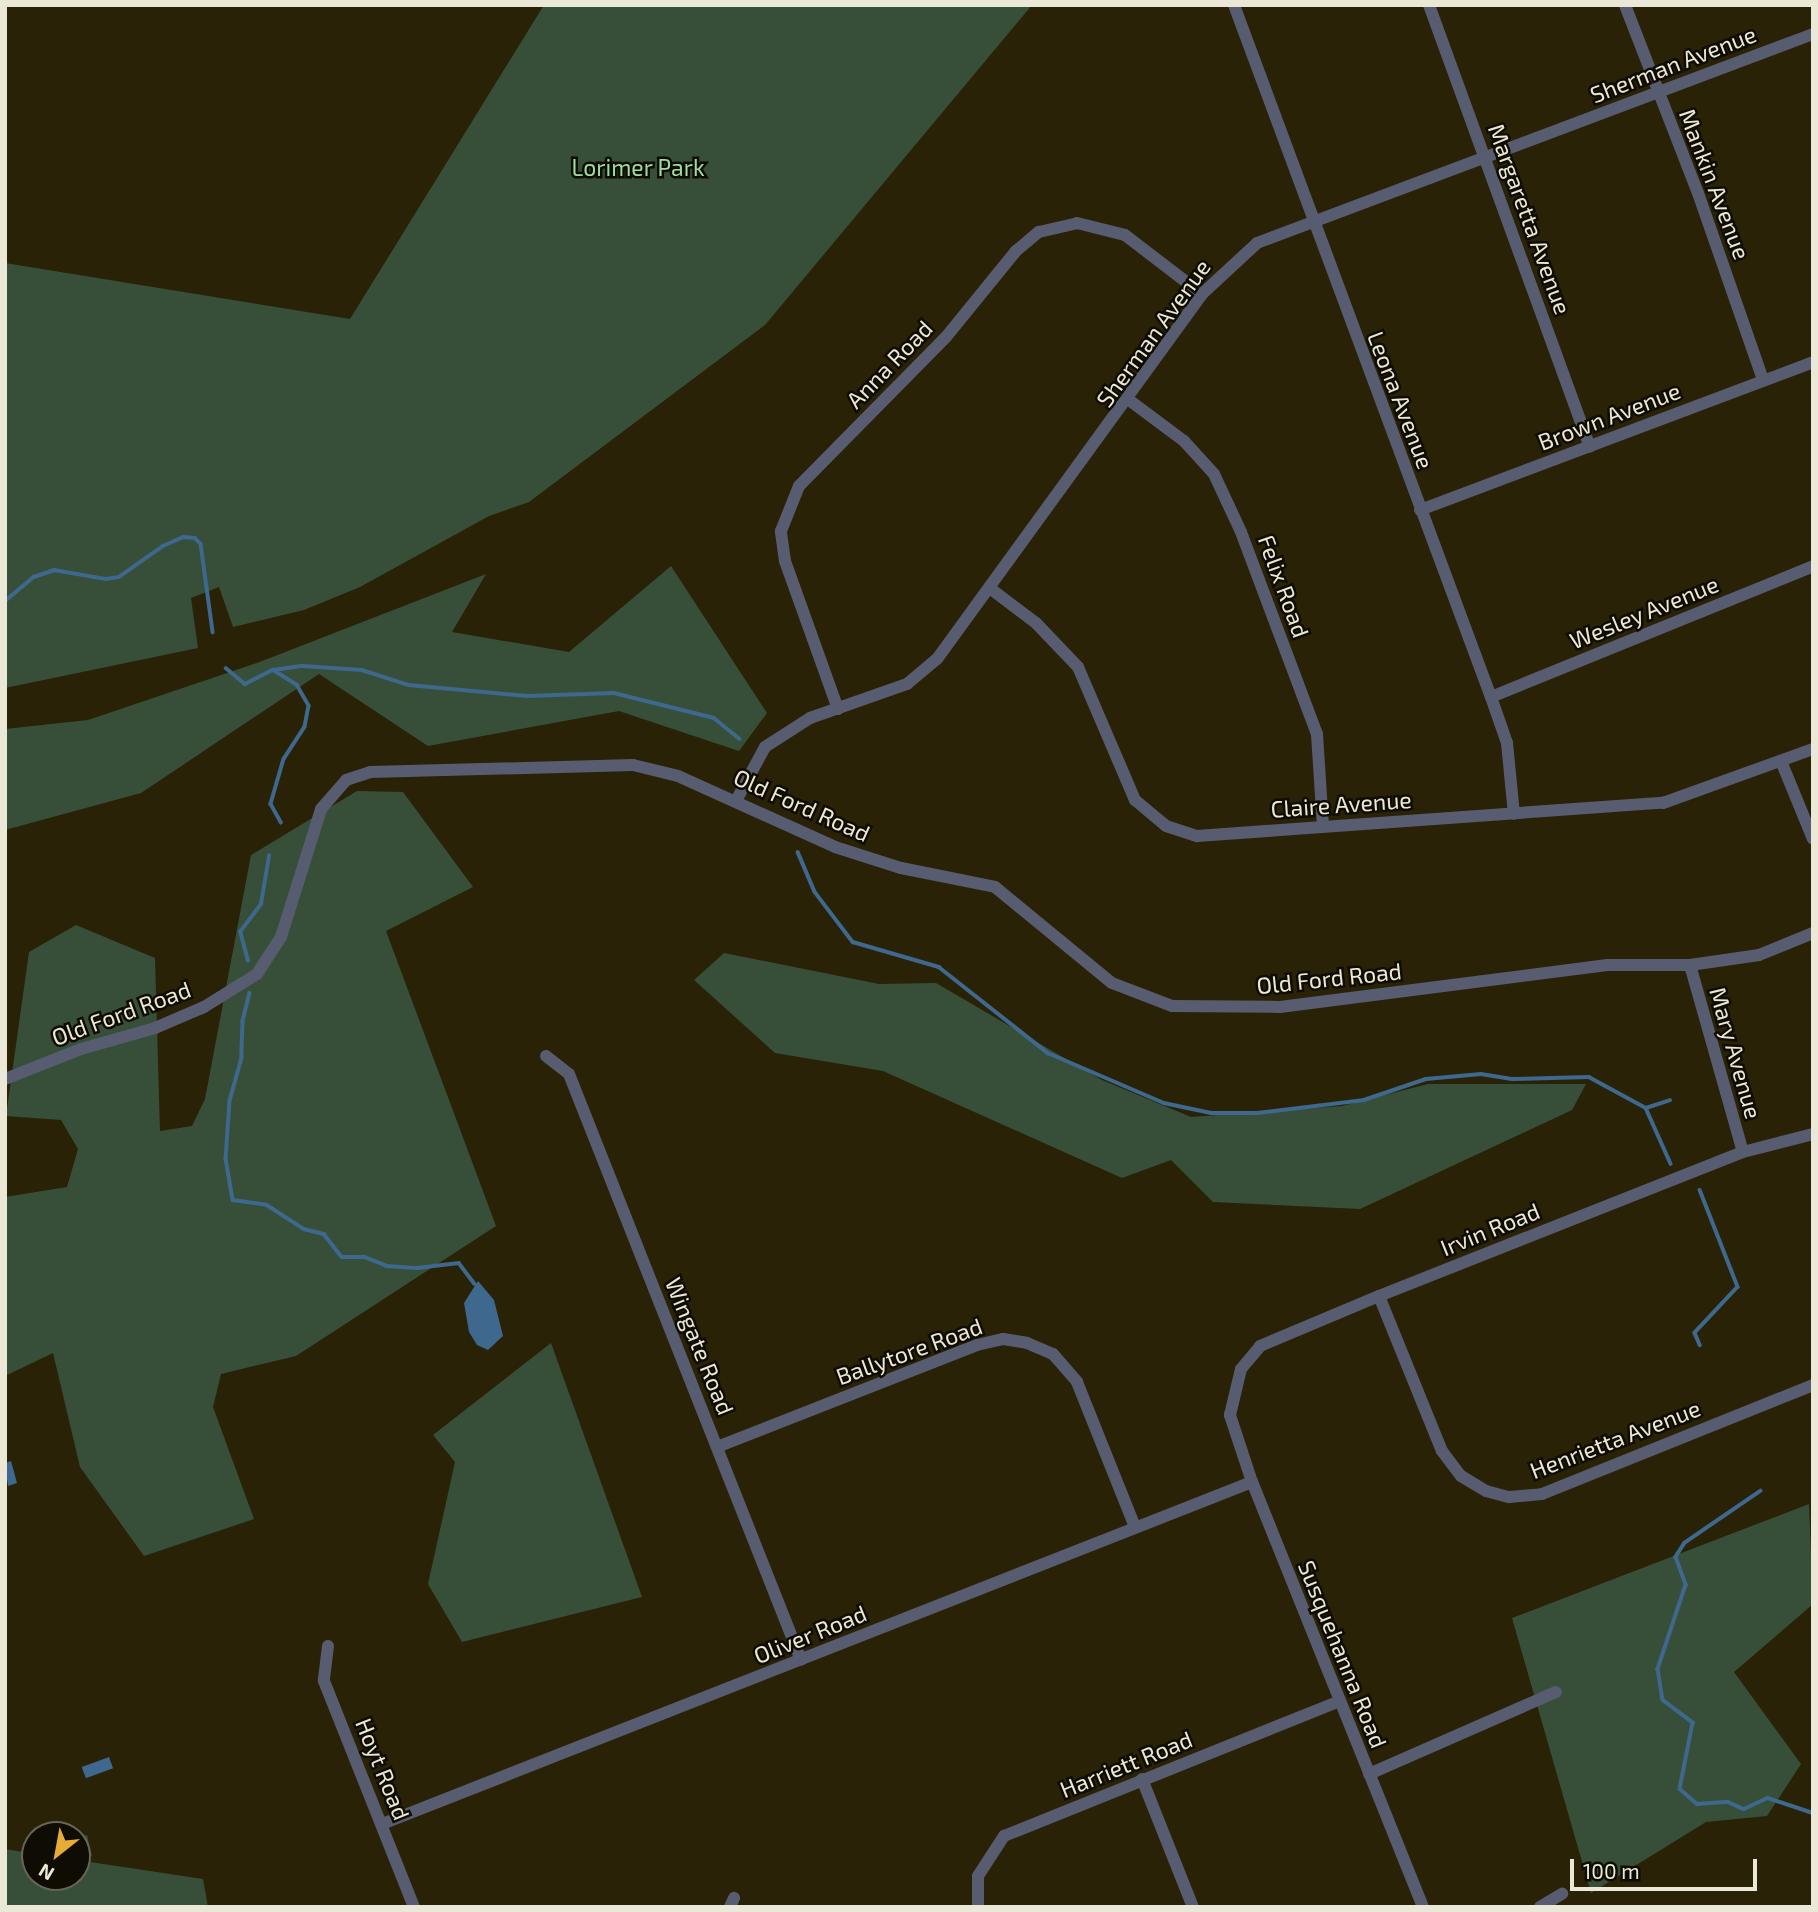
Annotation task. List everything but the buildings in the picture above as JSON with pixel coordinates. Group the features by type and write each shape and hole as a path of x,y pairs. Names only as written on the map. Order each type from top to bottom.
{"street":[{"name":"Leona Avenue","path":"1234,5 1311,221 1507,743 1514,814"},
{"name":"Margaretta Avenue","path":"1429,5 1590,447"},
{"name":"Mankin Avenue","path":"1625,5 1698,193 1762,380"},
{"name":"Sherman Avenue","path":"737,799 765,747 810,718 906,684 937,659 1129,400 1202,294 1257,243 1813,34"},
{"name":"Anna Road","path":"838,709 785,561 781,531 799,486 946,337 1016,251 1038,232 1077,223 1125,235 1202,294"},
{"name":"Brown Avenue","path":"1420,510 1813,362"},
{"name":"Felix Road","path":"1129,400 1184,441 1214,474 1241,532 1317,734 1323,826"},
{"name":"Wesley Avenue","path":"1491,697 1813,566"},
{"name":"Claire Avenue","path":"991,589 1036,623 1080,669 1128,788 1149,815 1177,831 1197,835 1663,803 1813,749"},
{"path":"1781,761 1813,839"},
{"name":"Old Ford Road","path":"5,1079 80,1049 155,1028 204,1007 257,974 281,937 312,828 321,809 346,780 370,772 633,765 678,776 737,799 835,847 901,868 995,887 1112,983 1172,1006 1280,1007 1607,965 1690,965 1759,955 1813,933"},
{"name":"Mary Avenue","path":"1690,965 1743,1152"},
{"name":"Wingate Road","path":"546,1056 569,1074 801,1660"},
{"name":"Irvin Road","path":"1230,1415 1241,1368 1261,1346 1379,1296 1743,1152 1813,1134"},
{"name":"Henrietta Avenue","path":"1379,1296 1442,1451 1461,1476 1486,1491 1509,1497 1542,1494 1813,1385"},
{"name":"Ballytore Road","path":"718,1447 977,1345 1003,1339 1027,1343 1053,1354 1077,1382 1135,1527"},
{"name":"Susquehanna Road","path":"1230,1415 1252,1482 1338,1702 1423,1907"},
{"name":"Oliver Road","path":"382,1824 1252,1482"},
{"name":"Hoyt Road","path":"328,1646 324,1681 414,1907"},
{"path":"1369,1774 1556,1692"},
{"name":"Harriett Road","path":"978,1907 978,1876 1004,1836 1338,1702"},
{"path":"1142,1779 1193,1907"},
{"path":"1540,1907 1562,1895"}],"green space":[{"name":"Lorimer Park","path":"544,5 1032,5 765,325 529,502 489,516 360,587 304,610 233,627 219,587 191,598 198,648 5,688 5,263 350,319"},
{"path":"671,566 767,713 739,751 619,711 428,746 319,674 141,793 5,830 5,729 88,720 257,663 486,574 452,632 569,652"},
{"path":"357,791 403,792 473,887 386,931 496,1226 296,1356 221,1374 213,1407 254,1519 144,1556 80,1467 53,1353 5,1376 5,1197 67,1187 78,1149 61,1120 6,1116 29,952 76,925 155,958 160,1131 192,1126 205,1099 251,855"},
{"path":"724,953 879,984 936,983 1102,1080 1191,1117 1342,1106 1428,1084 1586,1084 1572,1110 1360,1209 1213,1202 1171,1160 1122,1178 883,1071 775,1053 694,980"},
{"path":"551,1343 642,1597 462,1642 428,1584 455,1462 433,1435"},
{"path":"1809,1504 1813,1604 1734,1672 1801,1764 1767,1816 1706,1822 1591,1893 1512,1618"},
{"path":"5,1849 21,1852 21,1891 91,1891 91,1862 203,1879 208,1907 5,1907"}],"water":[{"path":"478,1281 494,1300 503,1336 488,1350 477,1345 469,1332 464,1303"},
{"path":"11,1461 17,1483 8,1486 5,1463"},
{"path":"109,1757 113,1768 86,1778 82,1767"}],"waterway":[{"path":"5,601 34,577 54,570 106,579 119,577 163,546 183,537 195,538 201,544 213,632"},
{"path":"273,670 303,666 362,670 409,685 527,696 614,693 714,718 740,739"},
{"path":"226,668 245,684 273,670"},
{"path":"275,671 297,685 309,706 305,727 284,759 271,804 281,822"},
{"path":"798,852 815,892 853,942 939,967 1048,1053 1164,1103 1211,1113 1257,1113 1364,1100 1426,1079 1481,1074 1512,1079 1589,1077 1646,1108 1671,1164"},
{"path":"248,961 240,932 261,904 269,856"},
{"path":"250,993 243,1021 242,1058 230,1101 226,1159 233,1200 267,1205 304,1229 324,1234 342,1257 365,1257 387,1266 417,1268 459,1263 475,1284"},
{"path":"1646,1108 1670,1100"},
{"path":"1700,1190 1738,1287 1695,1333 1700,1345"},
{"path":"1761,1491 1685,1543 1676,1557 1686,1585 1658,1669 1663,1700 1693,1723 1680,1789 1697,1804 1728,1802 1744,1809 1768,1798 1813,1813"}]}
